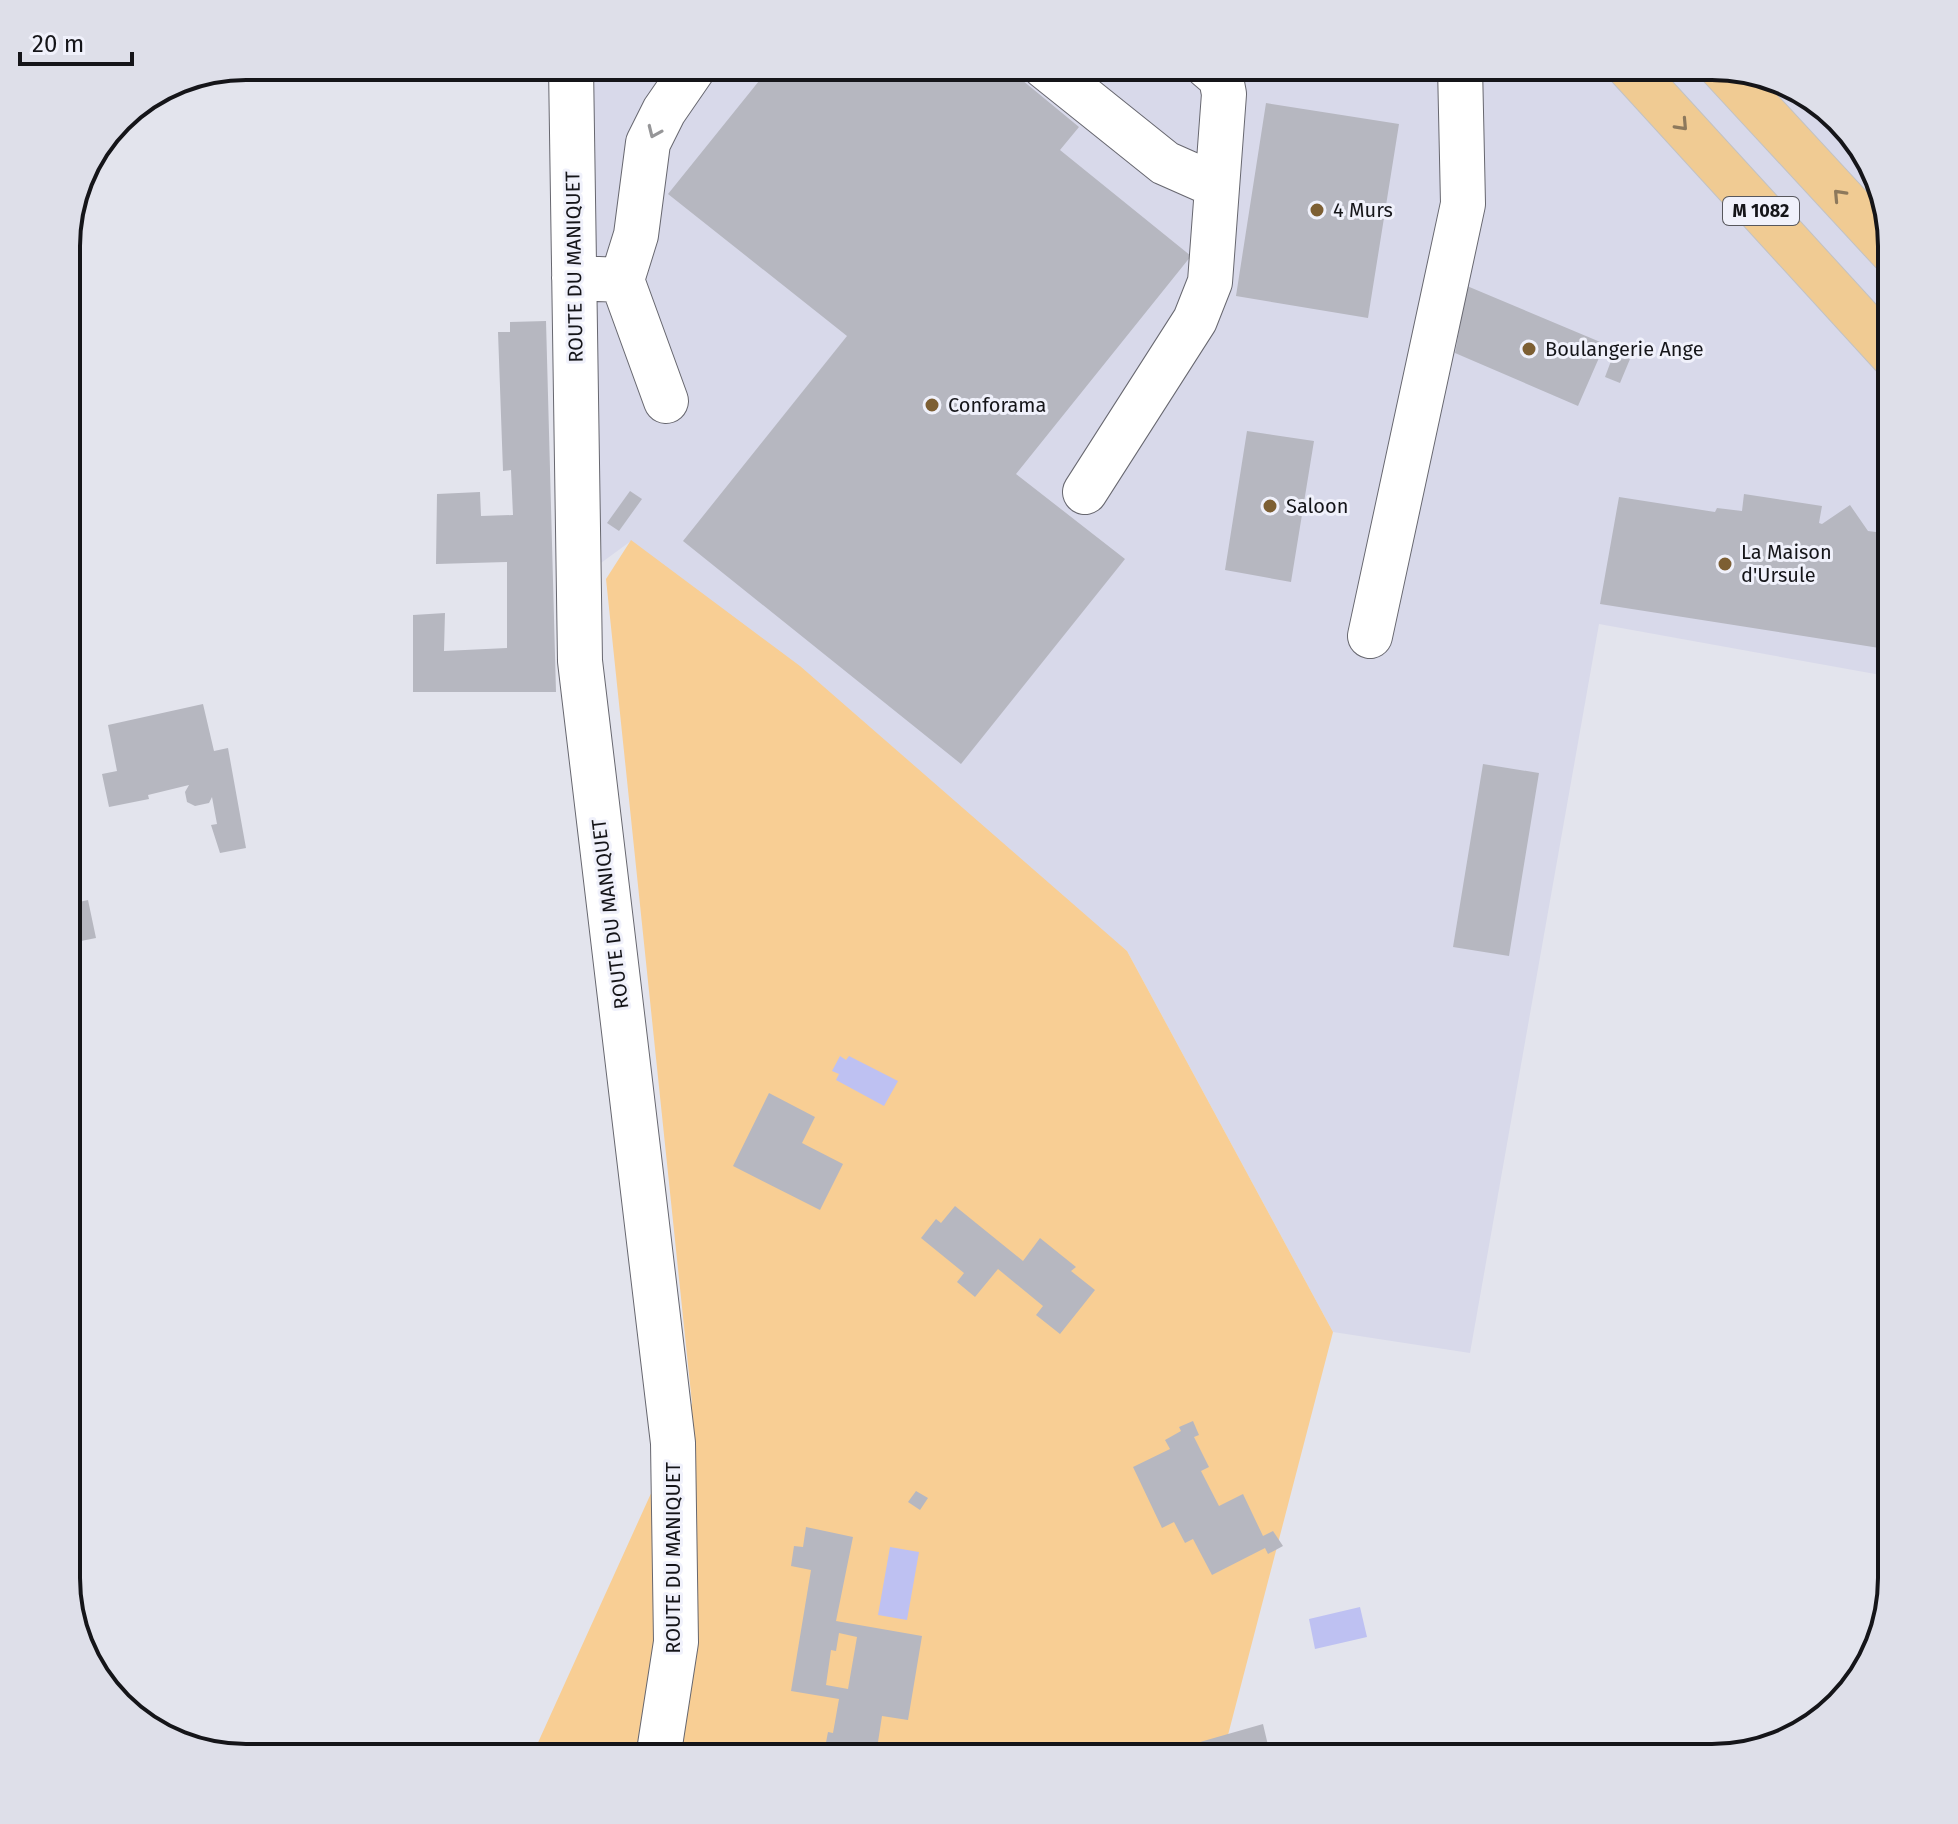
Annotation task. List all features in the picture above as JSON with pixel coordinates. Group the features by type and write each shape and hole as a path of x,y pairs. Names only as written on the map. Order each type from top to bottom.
{"main road":[{"name":"M 1082","path":"1641,80 1878,340"},
{"path":"1745,86 1878,236"}],"street":[{"name":"ROUTE DU MANIQUET","path":"571,80 580,661 673,1443 676,1642 660,1744"},
{"path":"666,401 622,280 636,235 648,143 664,111 685,80"},
{"path":"1061,80 1165,163 1217,186"},
{"path":"1085,492 1195,320 1210,282 1224,94 1221,80"},
{"path":"1370,636 1463,204 1460,80"},
{"path":"574,278 622,280"}],"shaded area":[{"path":"549,80 1722,80 1765,89 1813,114 1844,145 1869,193 1878,236 1878,674 1599,624 1470,1353 1333,1332 1127,951 631,541 564,590"},
{"path":"631,540 800,666 1127,951 1333,1332 1226,1744 537,1744 692,1403 606,579"}],"water":[{"path":"840,1056 846,1060 849,1056 898,1081 884,1106 836,1080 839,1074 832,1071"},
{"path":"890,1547 919,1552 907,1620 878,1615"},
{"path":"1360,1607 1367,1637 1315,1649 1309,1619"}],"building":[{"name":"Conforama","path":"760,80 1022,80 1079,127 1060,150 1191,256 1016,474 1125,559 961,764 683,541 847,336 668,194"},
{"name":"4 Murs","path":"1266,103 1399,124 1368,318 1236,296"},
{"name":"Boulangerie Ange","path":"1467,286 1605,344 1578,406 1455,353"},
{"path":"546,321 556,692 413,692 413,615 445,613 444,651 507,648 507,562 436,564 437,494 480,492 481,516 513,515 511,470 503,471 498,332 510,332 510,322"},
{"path":"1614,353 1630,359 1620,383 1605,377"},
{"name":"Saloon","path":"1247,431 1314,441 1291,582 1225,570"},
{"path":"630,491 642,499 619,531 607,523"},
{"name":"La Maison d'Ursule","path":"1744,494 1822,506 1819,523 1822,524 1850,505 1868,531 1878,532 1878,648 1600,604 1619,497 1715,512 1717,508 1742,511"},
{"path":"203,704 214,751 228,748 246,848 220,853 211,825 217,824 212,797 209,803 195,806 187,802 185,792 189,785 148,795 149,799 109,807 102,774 117,771 108,725"},
{"path":"1483,764 1539,773 1509,956 1453,947"},
{"path":"88,900 96,938 80,941 80,902"},
{"path":"769,1093 815,1117 802,1143 843,1164 820,1210 733,1166"},
{"path":"955,1206 1023,1261 1040,1238 1076,1267 1071,1271 1095,1290 1060,1334 1036,1315 1043,1306 998,1269 975,1297 957,1282 964,1273 921,1238 936,1219 941,1223"},
{"path":"1193,1421 1199,1435 1194,1437 1209,1467 1201,1471 1219,1506 1243,1494 1263,1536 1273,1531 1283,1546 1268,1554 1265,1548 1212,1575 1193,1539 1185,1543 1174,1522 1162,1528 1133,1467 1170,1449 1165,1440 1181,1431 1179,1427"},
{"path":"916,1491 928,1498 920,1510 908,1502"},
{"path":"806,1527 853,1537 836,1621 922,1636 908,1720 882,1716 878,1742 886,1744 826,1744 828,1732 833,1733 839,1699 791,1691 811,1570 791,1566 794,1546 803,1547","holes":["839,1633 857,1637 848,1689 826,1685 831,1650 836,1651"]},
{"path":"1263,1724 1268,1744 1201,1744"}],"place":[{"name":"4 Murs","path":"1317,210"},
{"name":"Boulangerie Ange","path":"1529,349"},
{"name":"Conforama","path":"932,405"},
{"name":"Saloon","path":"1270,506"},
{"name":"La Maison d'Ursule","path":"1725,564"}]}
